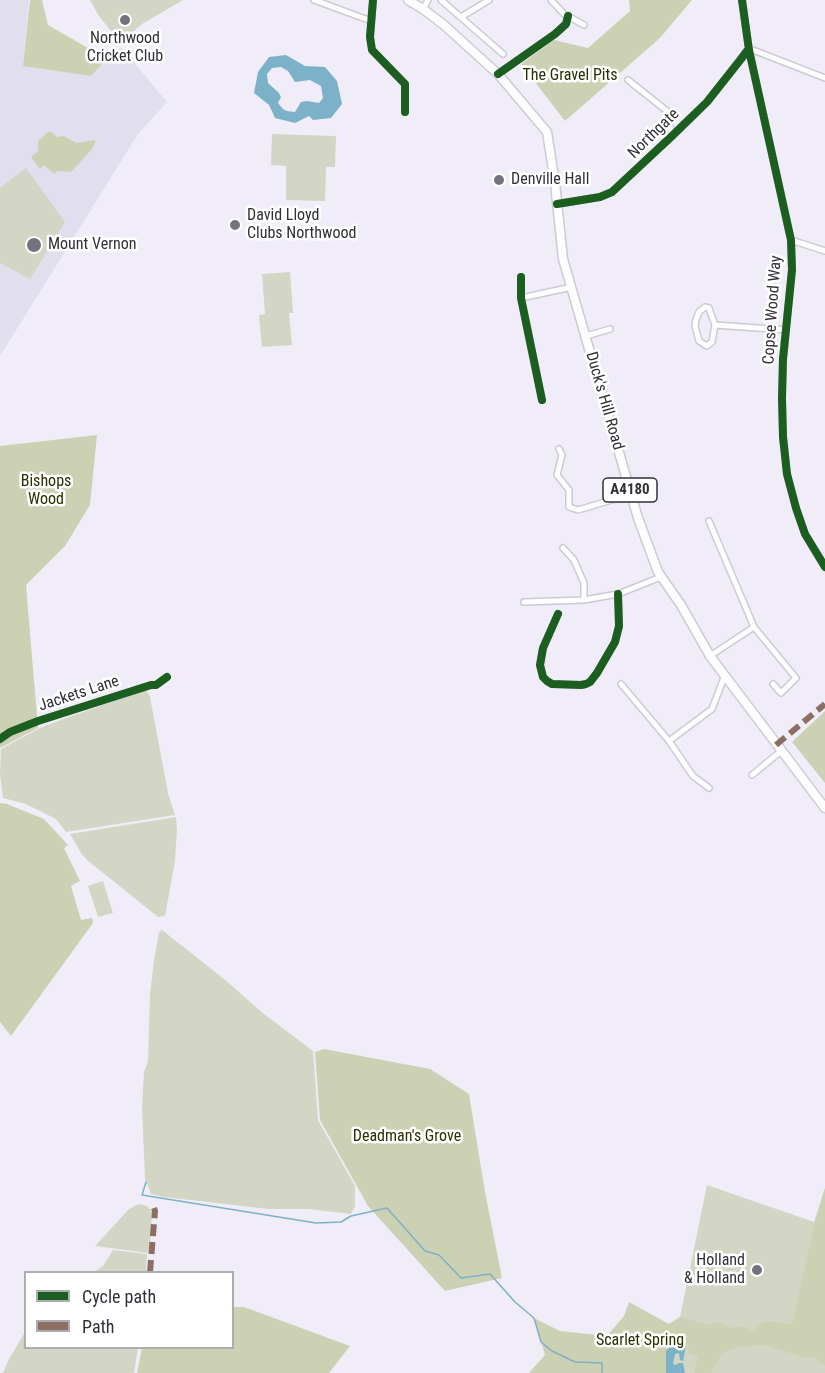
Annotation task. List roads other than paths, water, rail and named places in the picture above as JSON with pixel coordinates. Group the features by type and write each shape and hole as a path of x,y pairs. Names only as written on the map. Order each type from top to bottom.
{"main road":[{"name":"Duck's Hill Road","path":"408,0 453,33 498,74 547,132 563,259 632,497 658,572 681,605 710,656 825,808"}],"street":[{"path":"314,0 372,21"},
{"path":"373,0 370,37 372,50 405,84 405,112"},
{"path":"423,9 428,0"},
{"path":"441,0 503,54"},
{"path":"461,17 489,0"},
{"path":"551,0 564,14 584,25"},
{"name":"Copse Wood Way","path":"742,0 750,51 791,240 792,270 783,359 782,398 787,474 805,534 825,567"},
{"path":"498,74 555,34 566,24 568,16"},
{"path":"750,51 753,50 825,78"},
{"name":"Northgate","path":"557,204 600,197 612,192 707,102 741,58 747,51 750,51"},
{"path":"628,80 667,111 672,136"},
{"path":"791,240 825,251"},
{"path":"521,277 521,297 542,400"},
{"path":"521,297 572,287"},
{"path":"705,307 709,308 715,325 712,342 707,345 699,341 695,326 696,320 699,312 705,307"},
{"path":"715,325 786,330"},
{"path":"586,336 610,329"},
{"path":"559,449 562,455 557,475 568,490 569,507 578,510 615,499 632,497"},
{"path":"709,521 754,627 796,678 781,693 773,684"},
{"path":"563,548 574,560 584,583 584,600"},
{"path":"524,602 584,600 618,594 661,577"},
{"path":"558,614 543,648 540,664 543,677 552,684 586,684 597,673 615,642 619,626 618,594"},
{"path":"710,656 754,627"},
{"path":"669,741 712,709 725,675"},
{"name":"Jackets Lane","path":"0,739 10,732 38,721 156,685 167,677"},
{"path":"621,684 669,741 693,776 709,788"},
{"path":"752,775 781,751"}],"water":[{"path":"286,55 305,66 325,67 337,81 342,104 331,118 313,120 309,116 295,123 275,118 269,105 254,93 258,72 269,57","holes":["281,67 288,71 295,82 310,80 321,86 323,98 319,103 301,102 295,112 283,109 278,103 281,97 268,83 267,74 272,68"]},
{"path":"677,1340 686,1345 683,1361 680,1360 679,1353 675,1354 673,1364 683,1363 685,1373 666,1373 666,1351"}],"waterway":[{"path":"146,1182 142,1195 316,1223 341,1222 351,1216 387,1208 425,1251 439,1255 461,1278 490,1274 515,1302 534,1318 541,1342 552,1351 575,1362 602,1363 602,1373"}],"place":[{"name":"Northwood Cricket Club","path":"125,20"},
{"name":"Denville Hall","path":"499,180"},
{"name":"David Lloyd Clubs Northwood","path":"235,225"},
{"name":"Mount Vernon","path":"34,245"},
{"name":"Holland & Holland","path":"757,1270"}],"park label":[{"name":"The Gravel Pits","path":"570,76"},
{"name":"Bishops Wood","path":"46,491"},
{"name":"Deadman's Grove","path":"407,1137"},
{"name":"Scarlet Spring","path":"640,1341"}]}
